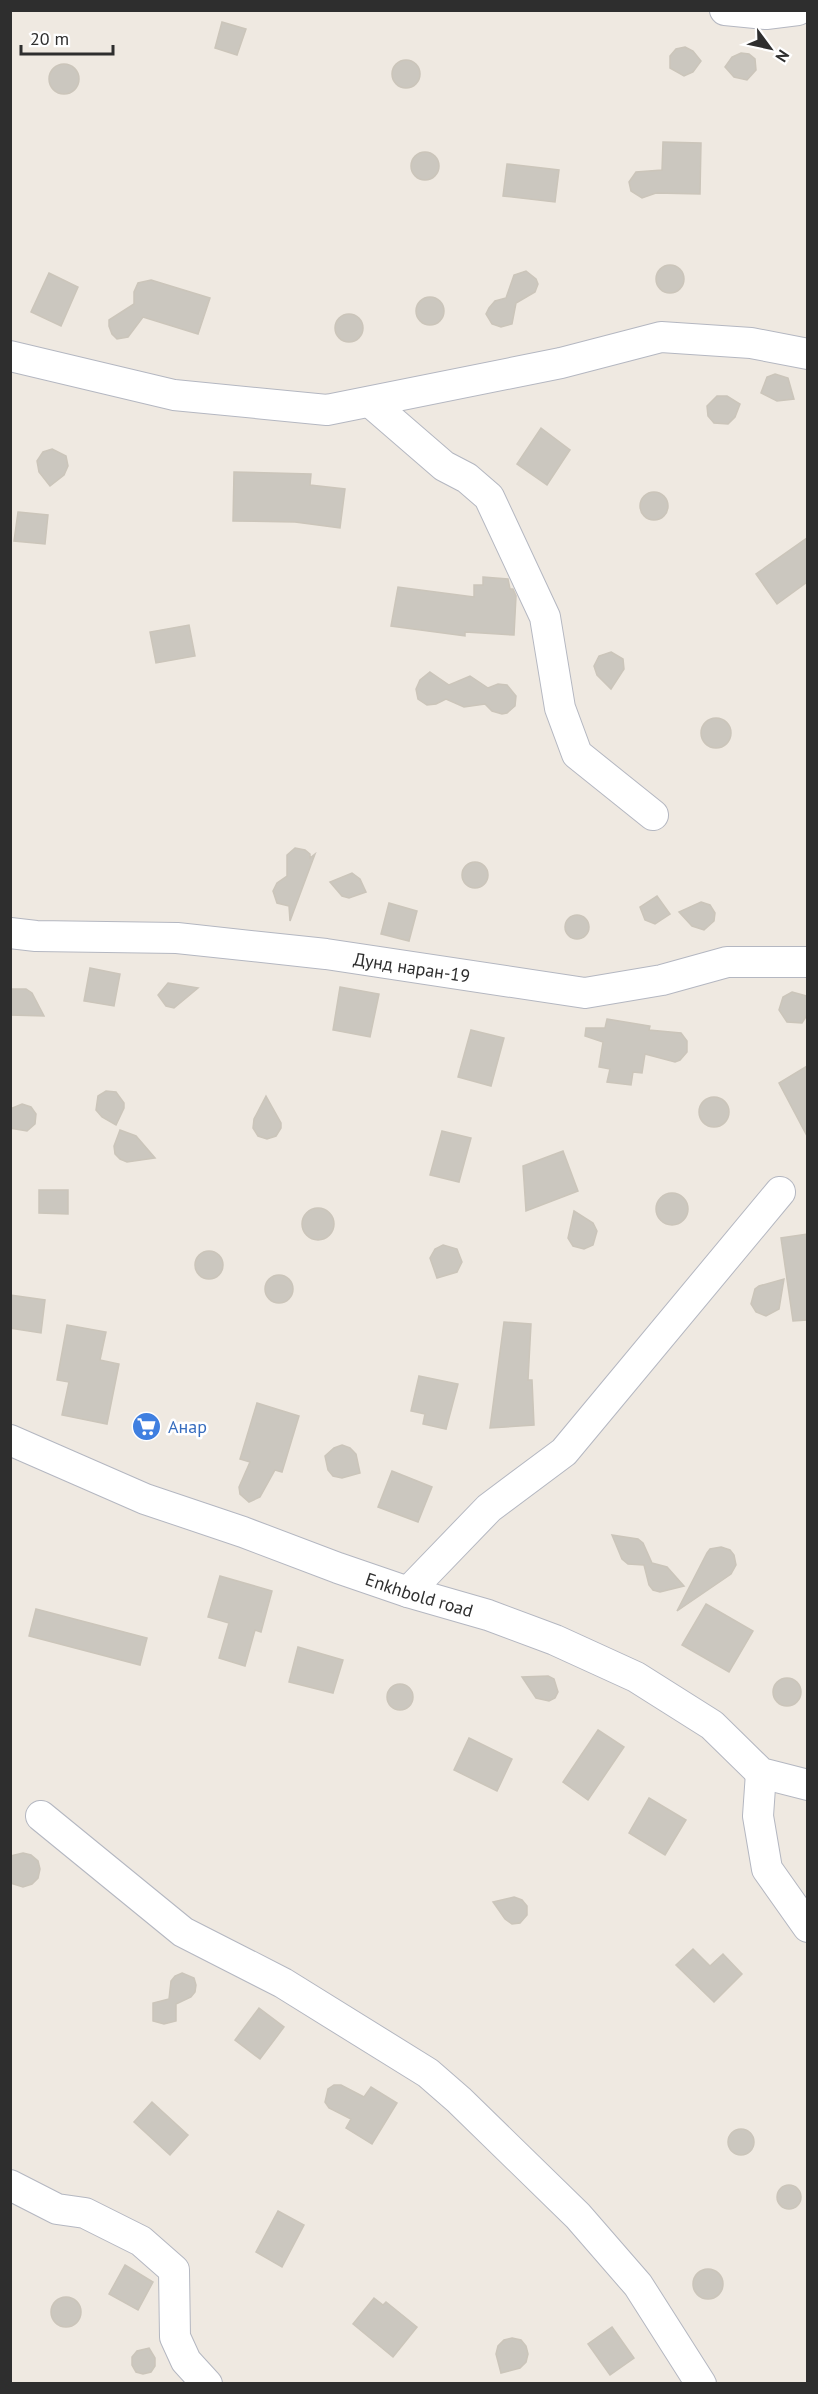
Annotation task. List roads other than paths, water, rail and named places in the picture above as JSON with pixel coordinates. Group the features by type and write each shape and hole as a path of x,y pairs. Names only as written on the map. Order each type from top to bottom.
{"street":[{"path":"725,10 766,14 798,10"},
{"path":"10,356 174,395 327,410 561,363 660,337 751,343 807,354"},
{"path":"370,402 444,466 467,478 489,497 545,617 560,708 577,754 653,815"},
{"name":"Дунд наран-19","path":"10,933 36,936 177,938 349,957 585,993 662,980 727,962 807,962"},
{"path":"408,1592 489,1509 564,1452 780,1192"},
{"name":"Enkhbold road","path":"10,1440 145,1499 408,1592 488,1615 555,1640 636,1677 712,1725 761,1773 807,1785"},
{"path":"761,1773 758,1816 767,1869 807,1927"},
{"path":"41,1816 183,1932 283,1983 428,2073 578,2216 638,2285 701,2384"},
{"path":"10,2185 57,2210 85,2213 141,2241 174,2270 175,2337 186,2361 207,2384"}],"place":[{"name":"Анар","path":"147,1426"}]}
